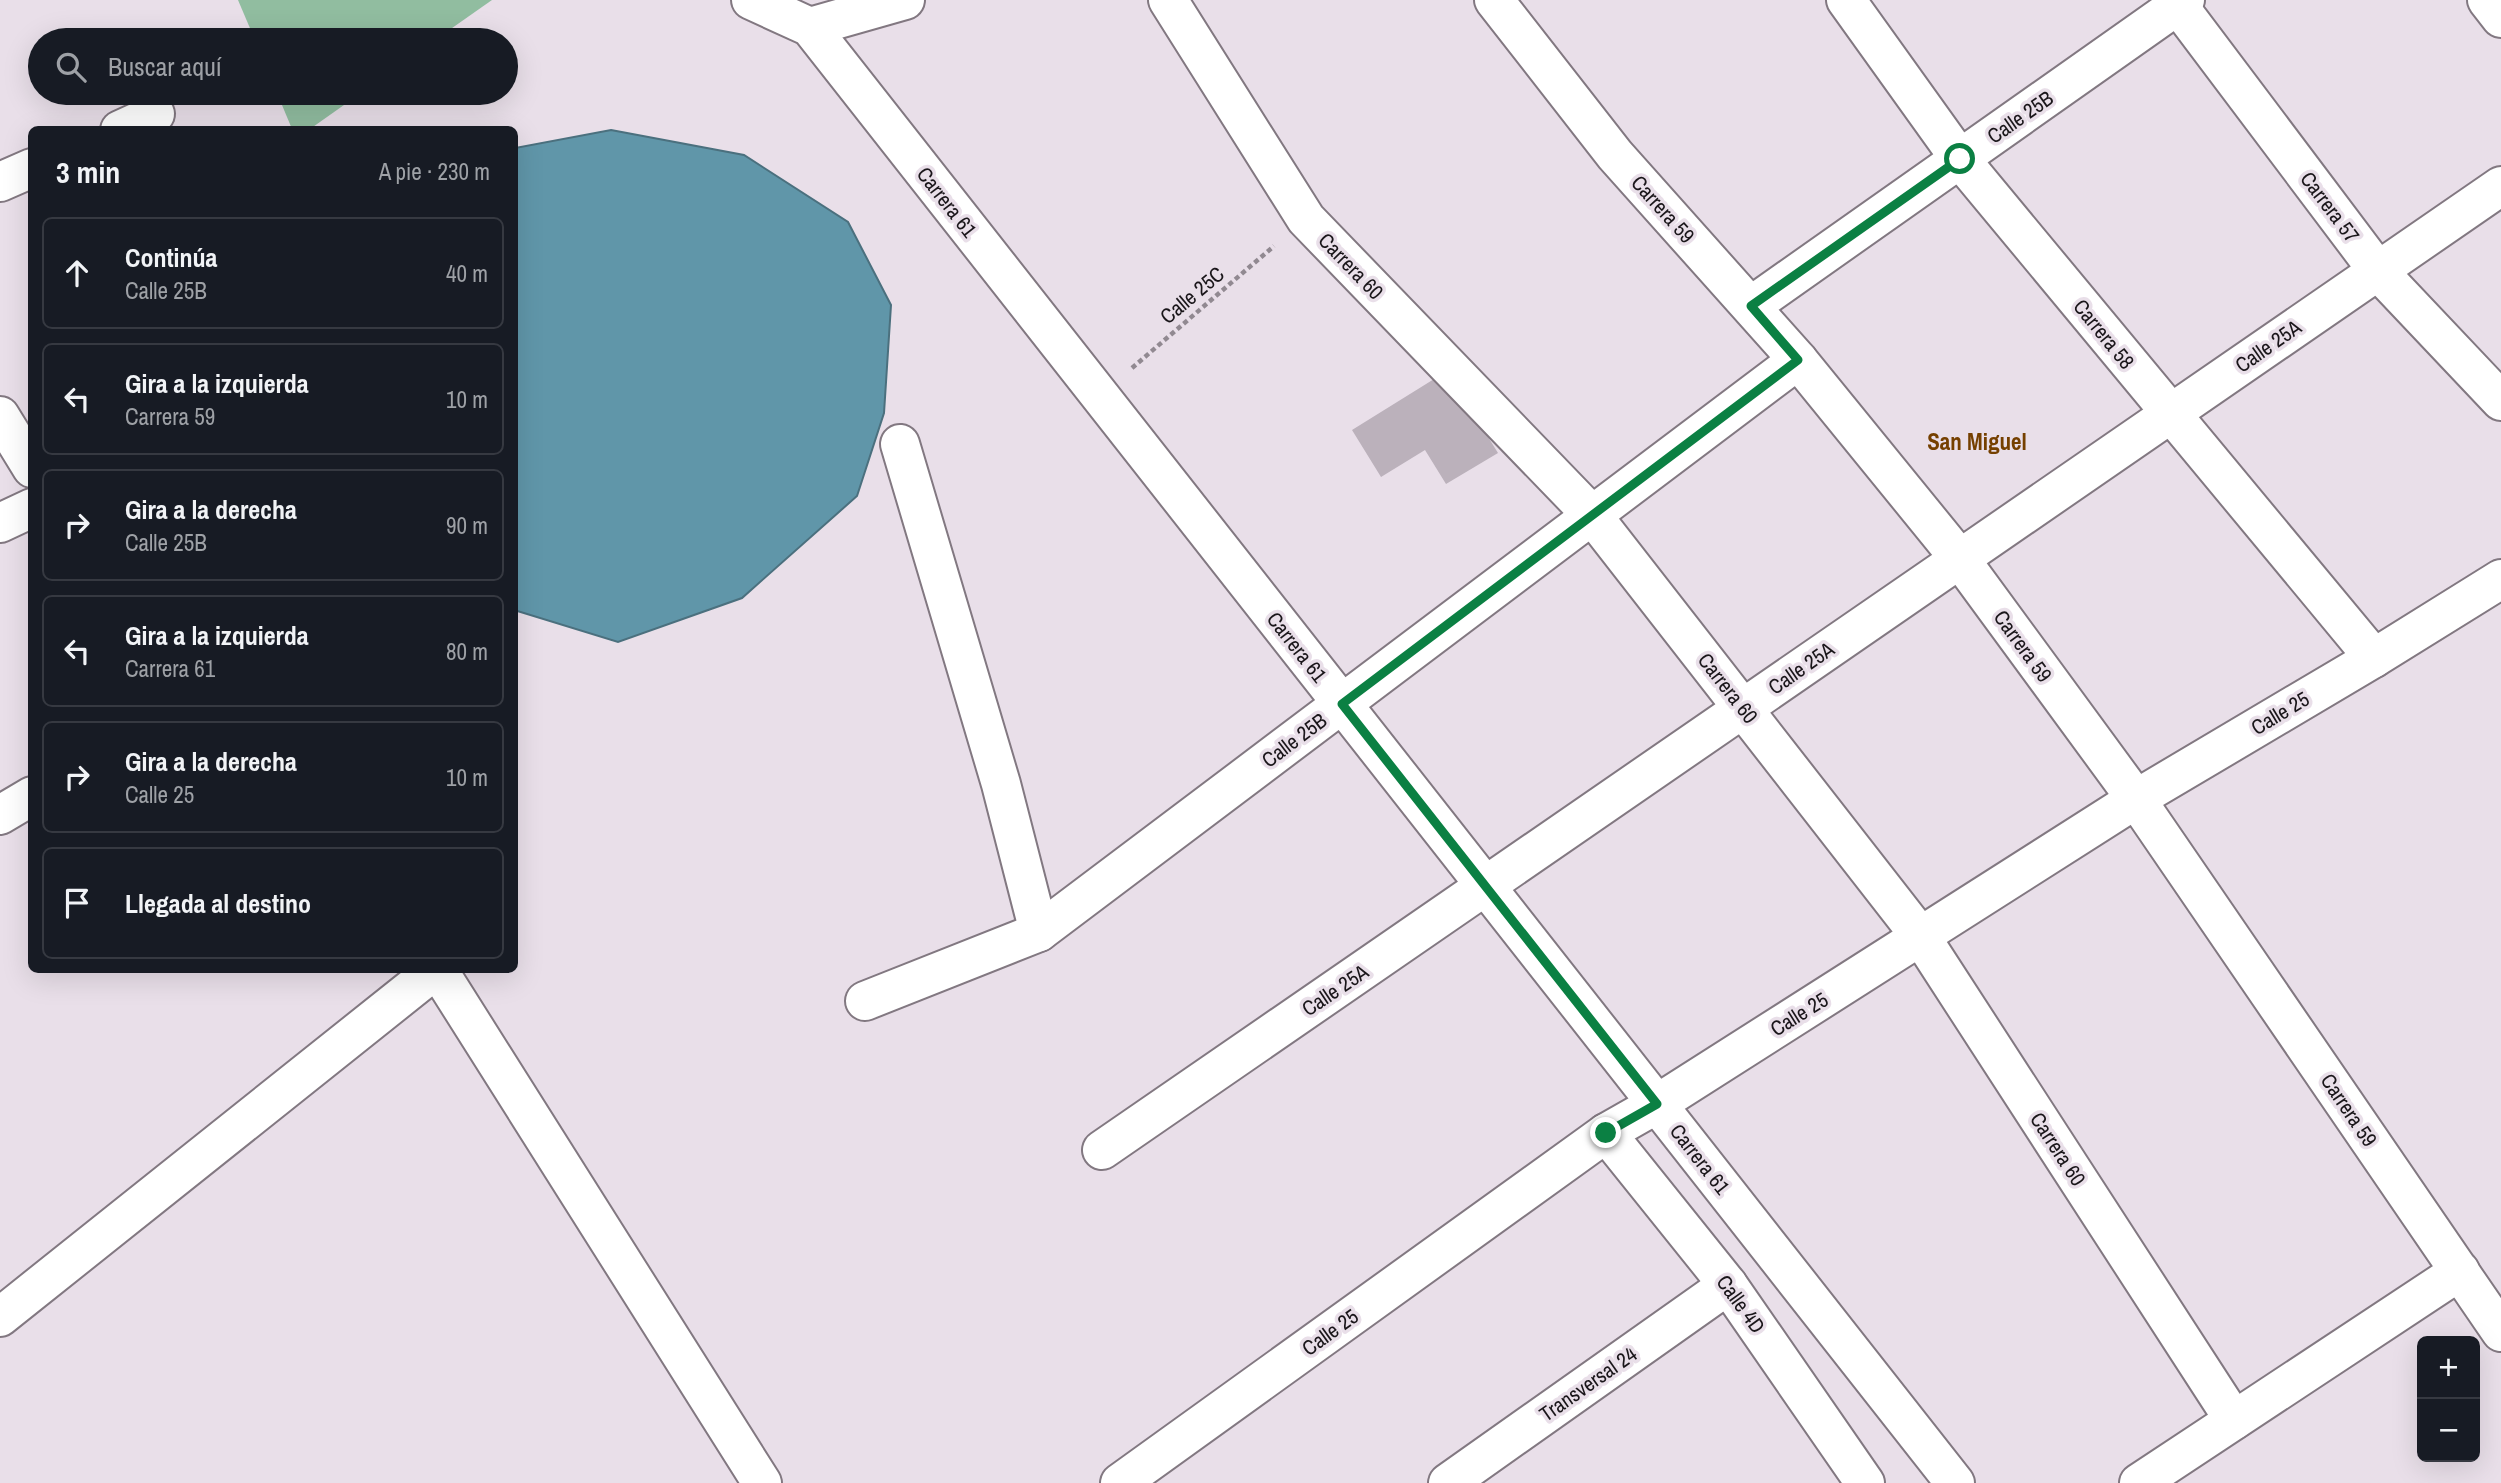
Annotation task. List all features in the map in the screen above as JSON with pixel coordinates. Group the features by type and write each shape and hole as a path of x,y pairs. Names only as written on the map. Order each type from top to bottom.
{"street":[{"name":"Carrera 61","path":"751,0 810,27 1955,1483"},
{"path":"810,27 905,0"},
{"name":"Carrera 60","path":"1168,0 1306,219 1592,515 1921,937 2234,1420"},
{"name":"Carrera 59","path":"1494,0 1615,155 1798,360 1960,559 2136,799 2501,1332"},
{"name":"Carrera 58","path":"1846,0 1960,159 2374,658"},
{"path":"2487,0 2501,18"},
{"name":"Calle 25B","path":"1751,306 2179,2"},
{"name":"Carrera 57","path":"2179,2 2378,271 2501,401"},
{"path":"129,126 155,114"},
{"path":"0,182 28,170"},
{"name":"Calle 25A","path":"1102,1150 2501,186"},
{"name":"Calle 25B","path":"865,1001 1039,932 1798,360"},
{"path":"0,416 28,462"},
{"path":"900,444 1001,784 1039,932"},
{"path":"0,523 28,510"},
{"name":"Calle 25","path":"1120,1483 1606,1133 1657,1104 2136,799 2374,658 2501,579"},
{"path":"0,815 28,798"},
{"path":"0,1317 433,973"},
{"path":"439,973 762,1483"},
{"name":"Calle 4D","path":"1606,1133 1728,1285 1858,1480"},
{"path":"2139,1483 2459,1272"},
{"name":"Transversal 24","path":"1448,1483 1728,1285"}],"path":[{"name":"Calle 25C","path":"1099,396 1306,219"}],"green space":[{"path":"238,0 492,0 452,28 250,28"},
{"path":"282,105 344,105 314,126 291,126"}],"water":[{"path":"611,130 744,155 848,222 891,305 884,413 857,496 742,598 618,642 518,611 518,147"}],"building":[{"path":"1447,371 1498,453 1446,484 1425,450 1381,477 1352,430"}],"district":[{"name":"San Miguel","path":"1977,441"}],"route":[{"path":"1606,1133 1657,1104 1342,704 1798,360 1751,306 1960,159"}]}
